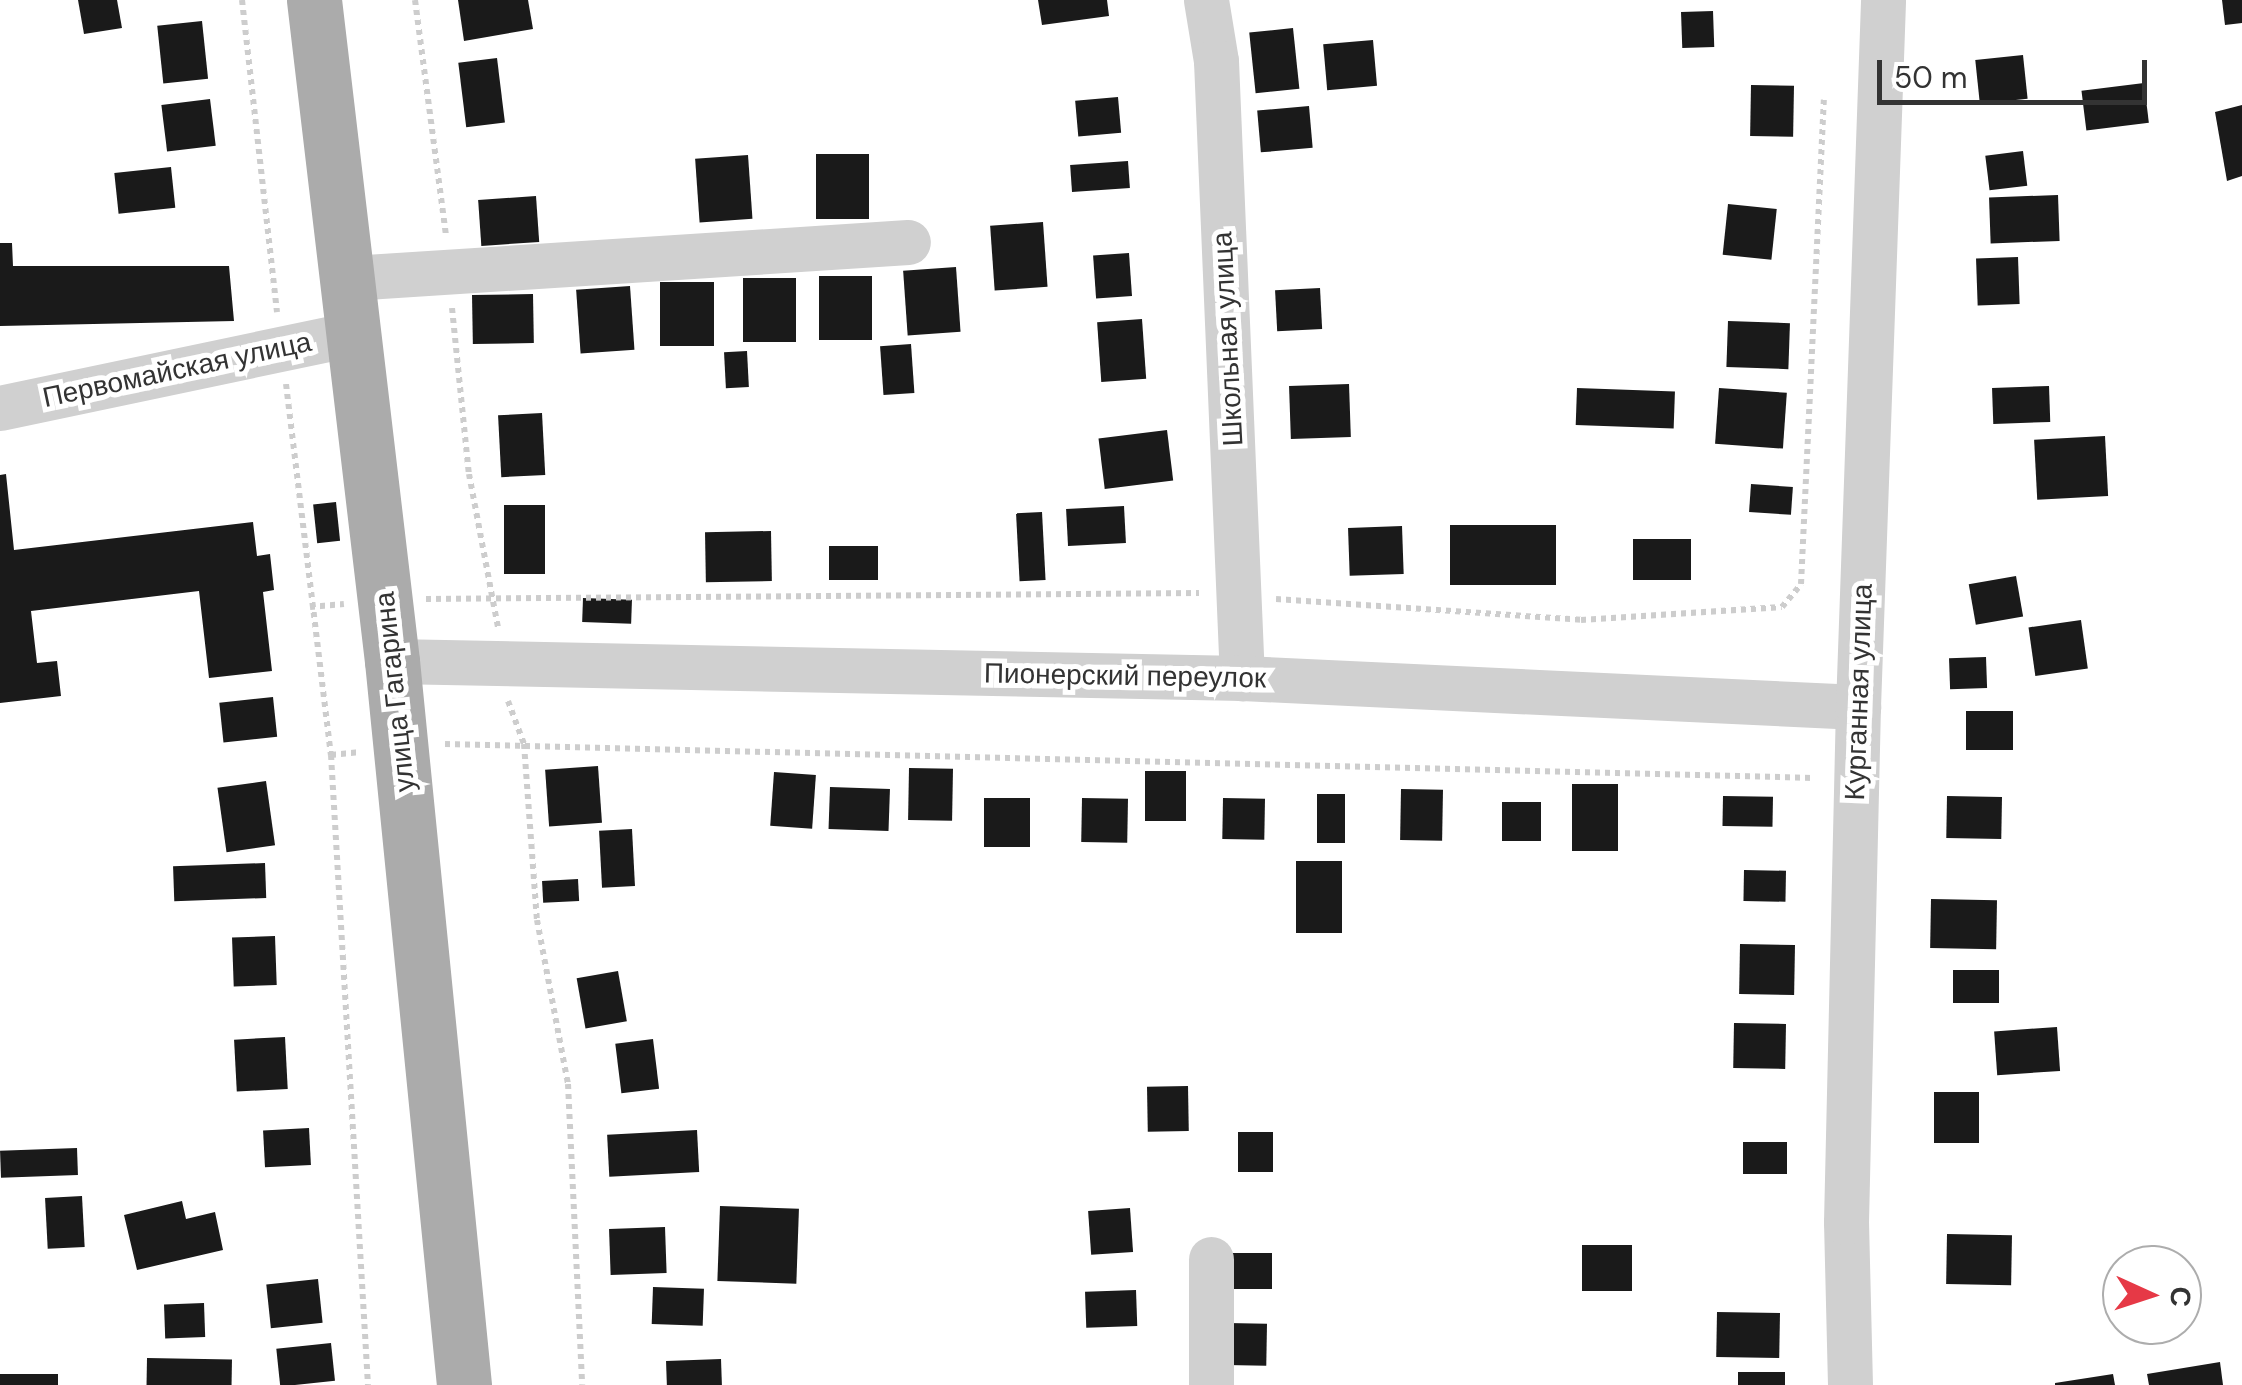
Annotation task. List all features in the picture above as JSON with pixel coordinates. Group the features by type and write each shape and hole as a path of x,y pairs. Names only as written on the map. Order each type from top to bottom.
{"main road":[{"name":"улица Гагарина","path":"314,0 350,278 392,661 464,1385"}],"street":[{"name":"Школьная улица","path":"1206,0 1216,60 1242,678"},
{"name":"Курганная улица","path":"1850,1385 1846,1222 1858,708 1883,0"},
{"path":"350,278 908,242"},
{"name":"Первомайская улица","path":"0,408 355,333"},
{"name":"Пионерский переулок","path":"392,661 1242,678 1858,708"},
{"path":"1211,1259 1211,1385"}],"path":[{"path":"242,0 332,754 368,1385"},
{"path":"416,0 470,474 500,638"},
{"path":"506,697 524,744 536,920 568,1084 582,1385"},
{"path":"332,754 400,744 524,744 1813,778"}],"building":[{"path":"78,0 117,0 122,28 84,34"},
{"path":"458,0 528,0 533,29 464,41"},
{"path":"1038,0 1107,0 1109,16 1042,25"},
{"path":"2222,0 2242,0 2242,23 2225,25"},
{"path":"1713,11 1714,47 1682,48 1681,12"},
{"path":"202,21 208,79 163,83 157,26"},
{"path":"1293,28 1299,89 1256,93 1249,33"},
{"path":"1373,40 1377,86 1327,90 1323,44"},
{"path":"2023,55 2028,99 1980,104 1975,60"},
{"path":"497,58 505,123 466,127 458,63"},
{"path":"2144,83 2149,123 2086,130 2081,91"},
{"path":"1751,85 1794,86 1793,137 1750,136"},
{"path":"1118,97 1121,133 1078,137 1075,101"},
{"path":"210,99 216,146 167,152 161,105"},
{"path":"2242,105 2242,176 2227,181 2215,112"},
{"path":"1309,106 1313,148 1261,152 1257,111"},
{"path":"2023,151 2027,186 1990,190 1985,156"},
{"path":"816,154 869,154 869,219 816,219"},
{"path":"748,155 752,219 700,223 695,159"},
{"path":"1128,161 1130,188 1072,192 1070,165"},
{"path":"171,167 175,208 119,214 114,173"},
{"path":"2058,195 2060,241 1991,243 1989,197"},
{"path":"536,196 539,242 481,246 478,200"},
{"path":"1728,204 1777,209 1771,260 1723,255"},
{"path":"1043,222 1048,287 995,291 990,226"},
{"path":"0,243 12,243 13,266 229,266 234,321 0,326"},
{"path":"1129,253 1132,296 1096,298 1093,256"},
{"path":"2018,257 2020,304 1978,305 1976,258"},
{"path":"956,267 961,332 908,336 903,271"},
{"path":"819,276 872,276 872,340 819,340"},
{"path":"743,278 796,278 796,342 743,342"},
{"path":"660,282 714,282 714,346 660,346"},
{"path":"630,286 634,350 581,354 576,290"},
{"path":"1320,288 1322,329 1277,331 1275,290"},
{"path":"533,294 534,343 473,344 472,295"},
{"path":"1142,319 1146,379 1101,382 1097,322"},
{"path":"1728,321 1790,323 1788,369 1726,367"},
{"path":"911,344 914,393 883,395 880,346"},
{"path":"747,351 749,387 726,388 724,352"},
{"path":"1349,384 1351,437 1291,439 1289,386"},
{"path":"2049,386 2050,422 1993,424 1992,388"},
{"path":"1577,388 1675,391 1674,428 1576,425"},
{"path":"1719,388 1787,393 1783,449 1715,444"},
{"path":"542,413 545,475 501,477 498,415"},
{"path":"1167,430 1173,481 1105,489 1099,438"},
{"path":"2105,436 2108,496 2037,500 2034,440"},
{"path":"6,474 14,550 253,522 257,556 270,554 274,590 263,592 272,671 209,678 199,591 31,611 37,663 57,661 61,696 0,703 0,475"},
{"path":"1751,484 1793,487 1791,515 1749,512"},
{"path":"336,502 340,541 317,543 313,504"},
{"path":"504,505 545,505 545,574 504,574"},
{"path":"1124,506 1126,543 1068,546 1066,509"},
{"path":"1042,512 1046,580 1020,581 1016,513"},
{"path":"1450,525 1556,525 1556,585 1450,585"},
{"path":"1402,526 1404,574 1350,576 1348,528"},
{"path":"771,531 772,581 706,582 705,532"},
{"path":"1633,539 1691,539 1691,580 1633,580"},
{"path":"829,546 878,546 878,580 829,580"},
{"path":"2016,576 2023,616 1976,625 1969,584"},
{"path":"583,598 632,600 631,624 582,622"},
{"path":"2081,620 2088,669 2035,676 2029,627"},
{"path":"1986,657 1987,688 1950,689 1949,658"},
{"path":"273,697 277,737 223,742 219,703"},
{"path":"1966,711 2013,711 2013,750 1966,750"},
{"path":"598,766 602,823 549,827 545,770"},
{"path":"909,768 953,769 952,821 908,820"},
{"path":"1145,771 1186,771 1186,821 1145,821"},
{"path":"774,772 816,775 812,829 770,826"},
{"path":"266,781 275,845 227,852 217,788"},
{"path":"1572,784 1618,784 1618,851 1572,851"},
{"path":"830,787 890,789 888,831 829,829"},
{"path":"1401,789 1443,790 1442,841 1400,840"},
{"path":"1317,794 1345,794 1345,843 1317,843"},
{"path":"1723,796 1773,797 1772,827 1722,826"},
{"path":"1947,796 2002,797 2001,839 1946,838"},
{"path":"984,798 1030,798 1030,847 984,847"},
{"path":"1082,798 1128,799 1127,843 1081,842"},
{"path":"1223,798 1265,799 1264,840 1222,839"},
{"path":"1502,802 1541,802 1541,841 1502,841"},
{"path":"632,829 635,886 602,888 599,831"},
{"path":"1296,861 1342,861 1342,933 1296,933"},
{"path":"265,863 266,898 174,901 173,866"},
{"path":"1744,870 1786,871 1785,902 1743,901"},
{"path":"578,879 579,901 543,903 542,881"},
{"path":"1931,899 1997,900 1996,949 1930,948"},
{"path":"275,936 277,985 234,986 232,938"},
{"path":"1740,944 1795,945 1794,995 1739,994"},
{"path":"1953,970 1999,970 1999,1003 1953,1003"},
{"path":"618,971 627,1021 585,1029 577,978"},
{"path":"1734,1023 1786,1024 1785,1069 1733,1068"},
{"path":"2057,1027 2060,1071 1997,1075 1994,1031"},
{"path":"285,1037 288,1089 237,1092 234,1040"},
{"path":"653,1039 659,1089 621,1093 615,1044"},
{"path":"1188,1086 1189,1131 1148,1132 1147,1087"},
{"path":"1934,1092 1979,1092 1979,1143 1934,1143"},
{"path":"309,1128 311,1165 265,1167 263,1130"},
{"path":"697,1130 699,1172 609,1177 607,1135"},
{"path":"1238,1132 1273,1132 1273,1172 1238,1172"},
{"path":"1743,1142 1787,1142 1787,1174 1743,1174"},
{"path":"77,1148 78,1175 1,1178 0,1151"},
{"path":"82,1196 85,1247 48,1249 45,1198"},
{"path":"182,1201 186,1219 215,1212 223,1250 137,1270 124,1215"},
{"path":"720,1206 799,1209 796,1284 717,1281"},
{"path":"1130,1208 1133,1252 1091,1255 1088,1211"},
{"path":"665,1227 667,1273 611,1275 609,1229"},
{"path":"1947,1234 2012,1235 2011,1285 1946,1284"},
{"path":"1582,1245 1632,1245 1632,1291 1582,1291"},
{"path":"1230,1253 1272,1253 1272,1289 1230,1289"},
{"path":"318,1279 323,1323 271,1328 266,1284"},
{"path":"653,1287 704,1289 703,1326 652,1324"},
{"path":"1136,1290 1137,1326 1086,1328 1085,1292"},
{"path":"204,1303 205,1337 165,1338 164,1304"},
{"path":"1717,1312 1780,1313 1779,1358 1716,1357"},
{"path":"1227,1323 1267,1324 1266,1366 1226,1365"},
{"path":"331,1343 335,1381 280,1385 276,1349"},
{"path":"147,1358 232,1359 232,1385 147,1385"},
{"path":"721,1359 722,1385 667,1385 666,1361"},
{"path":"2220,1362 2223,1385 2149,1385 2147,1374"},
{"path":"1738,1372 1785,1372 1785,1385 1738,1385"},
{"path":"0,1374 58,1374 58,1385 0,1385"},
{"path":"2113,1374 2115,1385 2055,1385 2055,1383"}]}
